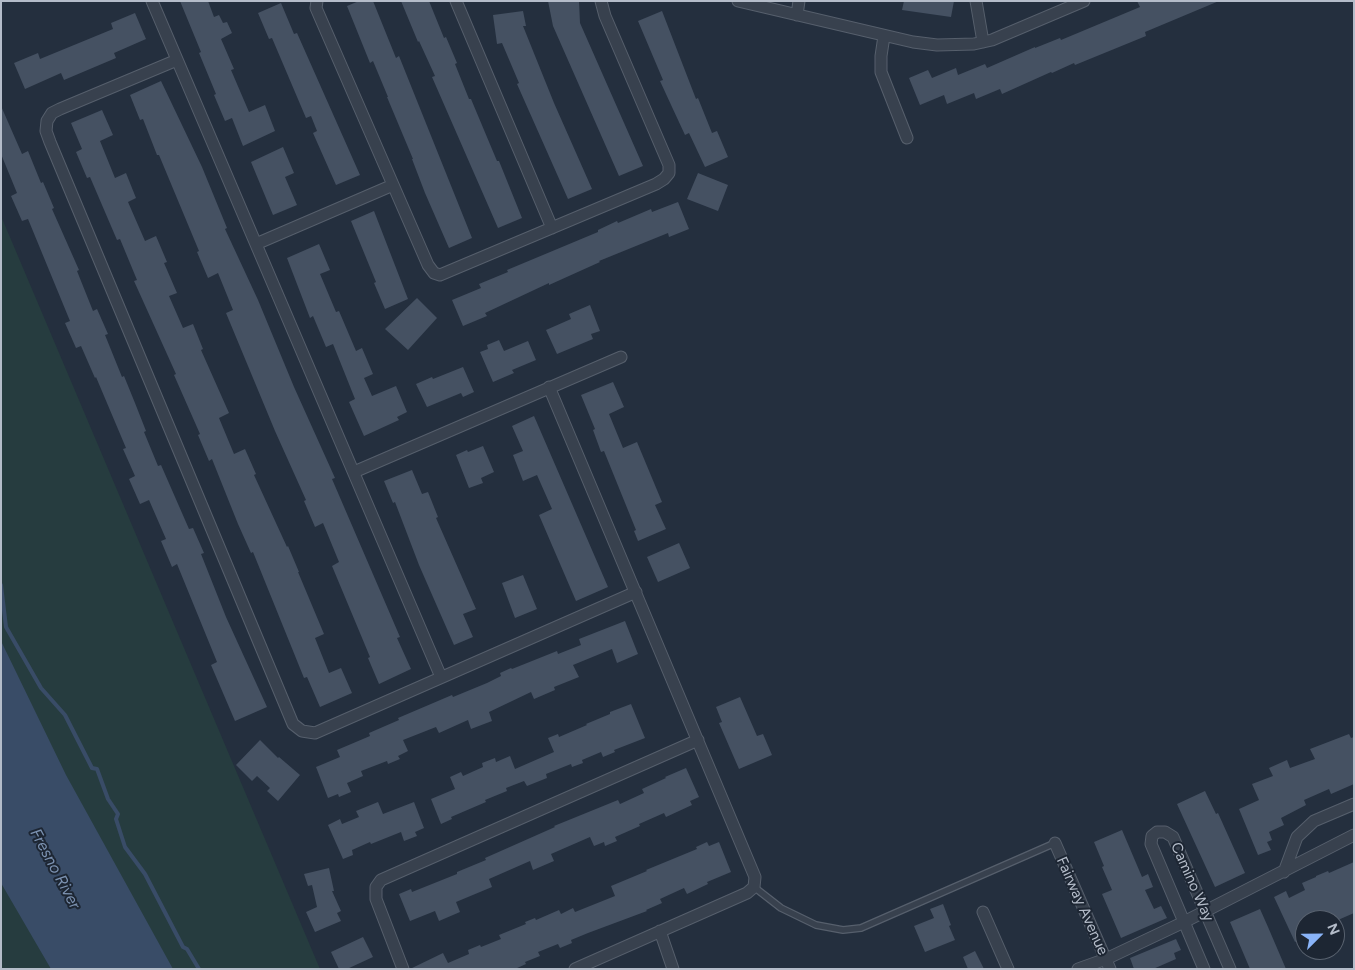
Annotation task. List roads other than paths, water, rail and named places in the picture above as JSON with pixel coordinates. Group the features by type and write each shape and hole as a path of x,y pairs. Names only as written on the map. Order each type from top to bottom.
{"street":[{"path":"152,1 441,677"},
{"path":"317,1 316,8 428,266 434,273 440,275 656,184 669,173 669,165 605,16 601,1"},
{"path":"456,1 552,228"},
{"path":"738,1 884,36 937,46 984,42 1084,1"},
{"path":"797,15 799,1"},
{"path":"976,1 984,42"},
{"path":"884,36 881,72 907,138"},
{"path":"177,60 52,113 47,121 46,131 293,724 302,731 315,733 636,592"},
{"path":"256,244 393,185"},
{"path":"354,472 621,357"},
{"path":"550,387 755,877 754,887 747,893 575,969"},
{"path":"403,969 376,899 376,887 381,880 698,740"},
{"path":"1284,872 1297,837 1314,821 1354,804"},
{"name":"Camino Way","path":"1204,969 1151,844 1152,836 1157,832 1165,832 1173,837 1230,969"},
{"path":"1078,969 1108,964 1184,922 1354,835"},
{"name":"Fairway Avenue","path":"1054,843 1108,964"},
{"path":"983,912 1008,969"},
{"path":"660,931 673,969"}],"lane":[{"path":"754,887 781,908 816,925 842,930 861,928 1054,843"}],"water":[{"name":"Fresno River","path":"1,641 66,775 173,969 51,969 1,883"}],"waterway":[{"path":"1,585 6,627 41,688 65,715 92,768 97,769 108,799 118,814 116,819 125,847 145,874 183,947 187,949 199,969"}]}
